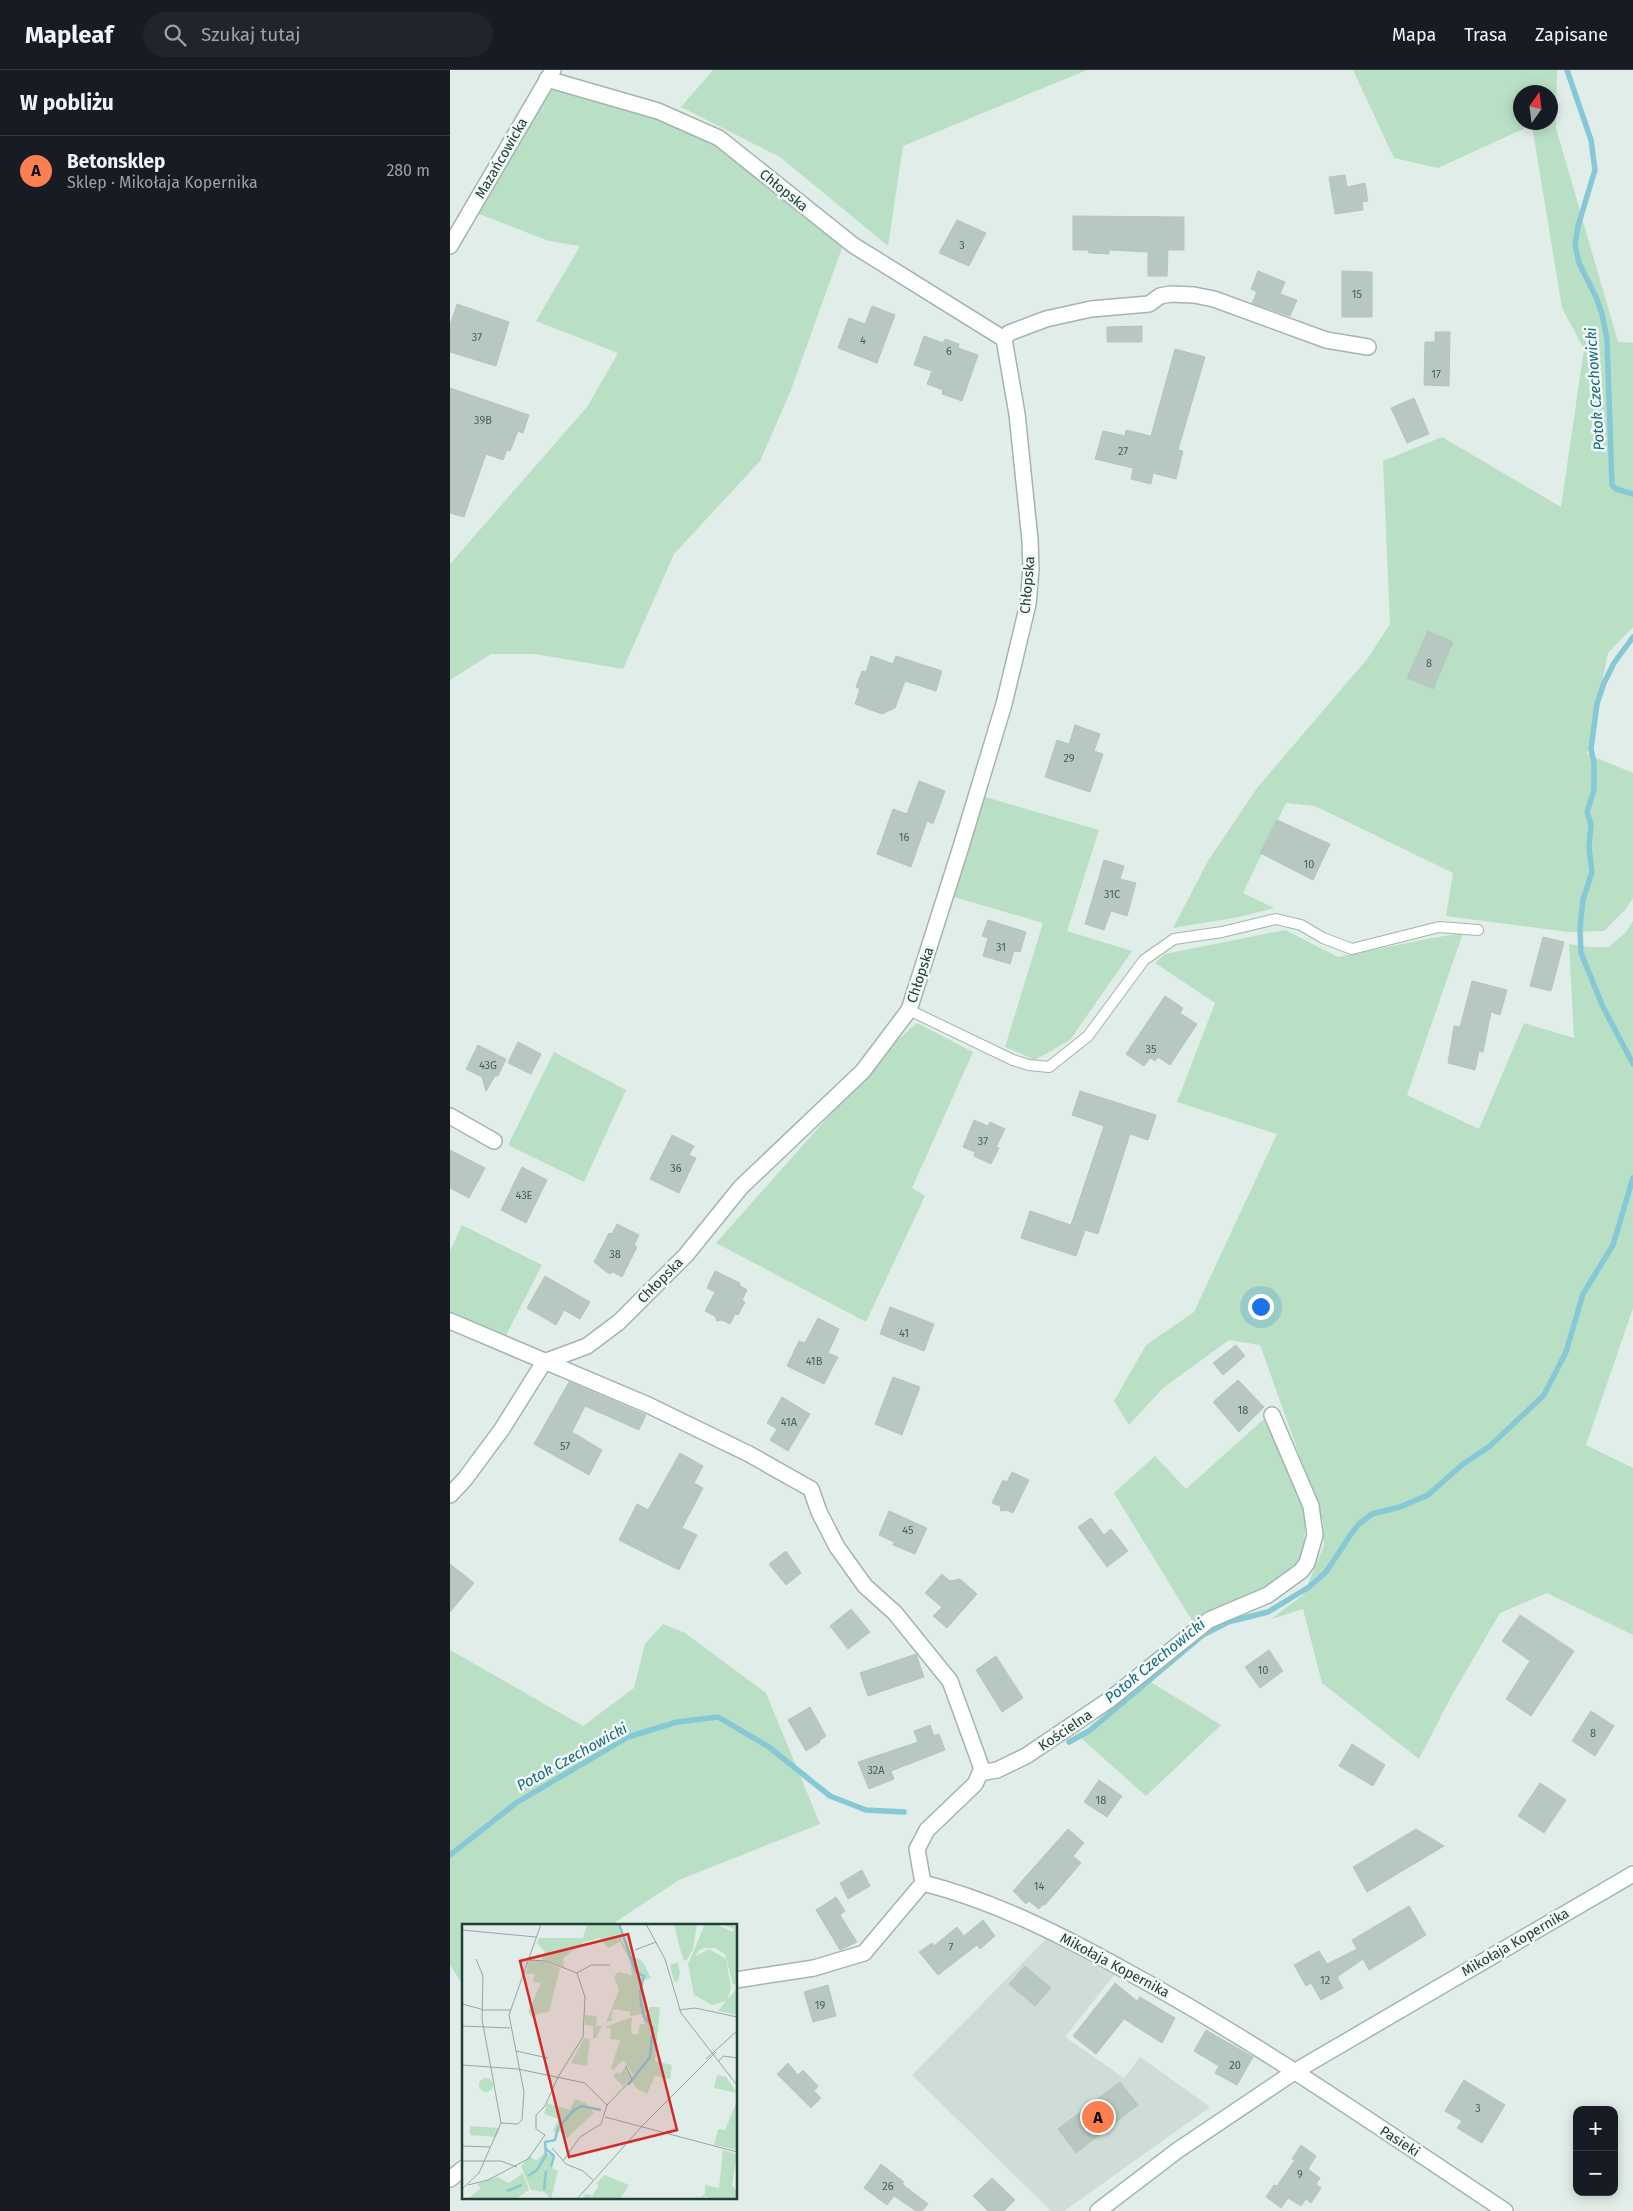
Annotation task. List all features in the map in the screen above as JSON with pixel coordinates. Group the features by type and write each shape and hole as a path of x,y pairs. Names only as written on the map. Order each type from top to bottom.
{"street":[{"name":"Mazańcowicka","path":"450,246 550,74"},
{"name":"Chłopska","path":"544,1362 587,1346 619,1322 686,1254 741,1187 863,1071 909,1010 1004,704 1028,604 1031,569 1030,540 1017,414 1004,340 853,245 719,138 658,111 550,74"},
{"path":"1004,340 1009,333 1046,319 1091,309 1149,304 1160,296 1171,294 1194,295 1214,300 1326,340 1368,347"},
{"path":"450,1116 494,1141"},
{"path":"450,1321 648,1405 749,1454 810,1489 819,1512 837,1547 865,1586 895,1613 950,1681 982,1769 975,1784 927,1830 917,1849 923,1883 864,1953 814,1968 738,1980"},
{"path":"450,1495 465,1479 502,1429 544,1362"},
{"name":"Kościelna","path":"980,1773 998,1770 1026,1756 1109,1700 1209,1620 1268,1594 1288,1582 1301,1571 1307,1563 1315,1535 1311,1506 1272,1416"},
{"name":"Mikołaja Kopernika","path":"1098,2211 1178,2150 1294,2072 1633,1874"},
{"name":"Mikołaja Kopernika","path":"923,1883 957,1892 1062,1936 1178,2000 1294,2072"},
{"name":"Pasieki","path":"1294,2072 1505,2211"},
{"path":"450,2179 462,2170"}],"lane":[{"path":"909,1010 1013,1060 1029,1065 1048,1066 1088,1036 1144,960 1174,939 1222,932 1276,919 1301,925 1324,938 1352,949 1439,927 1478,930"}],"shaded area":[{"path":"1046,1939 1114,1975 1065,2037 1124,2078 1140,2057 1210,2107 1064,2211 1051,2211 912,2075"}],"green space":[{"path":"713,70 1087,70 903,146 888,246 780,157 681,107"},
{"path":"1353,70 1557,70 1557,85 1513,85 1513,130 1521,130 1438,168 1394,158"},
{"path":"549,85 656,117 715,143 843,245 791,390 760,461 674,554 623,669 535,654 491,654 450,680 450,564 587,407 618,353 536,321 580,246 549,241 479,214"},
{"path":"1533,130 1557,130 1618,342 1633,343 1633,627 1608,653 1587,754 1633,773 1633,898 1625,910 1604,931 1569,932 1446,916 1453,873 1315,806 1286,803 1243,893 1274,908 1239,917 1173,928 1208,861 1257,788 1368,658 1390,624 1383,461 1442,437 1561,507 1584,349 1562,308"},
{"path":"982,796 1099,830 1067,931 1132,951 1070,1040 1035,1060 1005,1047 1043,923 954,897"},
{"path":"1633,921 1633,1308 1586,1445 1633,1468 1633,1635 1547,1593 1500,1613 1452,1695 1419,1759 1322,1683 1303,1609 1271,1619 1303,1595 1324,1546 1323,1521 1260,1345 1229,1340 1163,1388 1129,1425 1114,1401 1146,1345 1194,1312 1277,1134 1177,1102 1215,1003 1155,963 1165,954 1285,930 1338,957 1463,933 1407,1095 1479,1129 1524,1023 1574,1038 1569,944 1609,947 1626,932"},
{"path":"917,1023 973,1052 912,1188 925,1196 866,1322 716,1243 893,1044"},
{"path":"554,1052 626,1090 584,1182 508,1145"},
{"path":"462,1225 542,1265 503,1341 450,1317 450,1251"},
{"path":"1265,1418 1306,1515 1303,1559 1275,1587 1220,1608 1193,1622 1114,1493 1155,1456 1186,1489"},
{"path":"663,1624 685,1633 766,1693 820,1824 679,1880 613,1924 462,1924 462,1984 450,1965 450,1650 583,1726 634,1688 645,1644"},
{"path":"1149,1681 1221,1725 1146,1796 1081,1738"}],"building":[{"path":"1345,175 1347,187 1365,183 1368,201 1362,202 1363,210 1335,214 1329,177"},
{"path":"1073,216 1184,217 1184,250 1168,250 1167,276 1148,276 1148,252 1109,250 1109,254 1089,253 1088,250 1073,250"},
{"path":"957,220 986,233 969,266 939,253"},
{"path":"1258,271 1285,282 1280,294 1297,300 1290,316 1252,303 1257,292 1251,289"},
{"path":"1342,271 1372,272 1372,317 1342,317"},
{"path":"457,304 509,322 496,366 450,352 450,325"},
{"path":"872,306 895,315 877,363 838,348 849,318 865,324"},
{"path":"1142,326 1142,342 1107,342 1107,327"},
{"path":"1435,332 1450,332 1449,386 1424,385 1425,342 1435,342"},
{"path":"924,336 943,343 945,339 959,344 958,348 978,355 962,401 942,394 943,390 927,384 932,371 914,365"},
{"path":"1175,349 1205,357 1178,450 1183,451 1176,479 1153,473 1151,484 1131,479 1133,468 1095,459 1103,431 1125,436 1126,430 1151,436"},
{"path":"450,388 529,415 523,433 518,431 510,451 507,450 503,460 486,454 464,517 450,513"},
{"path":"1414,398 1429,434 1407,443 1391,408"},
{"path":"1428,631 1453,642 1433,689 1407,678"},
{"path":"871,656 893,664 896,656 942,671 936,691 905,681 895,708 882,714 855,704 860,689 856,687 862,671 866,672"},
{"path":"1075,725 1100,734 1094,751 1103,754 1090,792 1045,777 1057,740 1069,744"},
{"path":"919,781 945,791 933,824 927,821 911,867 877,854 893,809 907,814"},
{"path":"1277,820 1330,844 1313,880 1260,853"},
{"path":"1104,860 1124,866 1120,879 1136,883 1127,916 1111,911 1104,930 1085,924"},
{"path":"988,920 1026,932 1020,952 1014,951 1010,964 983,956 988,938 982,936"},
{"path":"1543,937 1564,942 1551,991 1530,986"},
{"path":"1472,981 1507,990 1500,1015 1491,1012 1483,1052 1479,1051 1475,1070 1448,1063 1454,1026 1460,1027"},
{"path":"1165,996 1183,1008 1180,1013 1197,1024 1170,1065 1158,1057 1155,1061 1150,1058 1144,1066 1126,1054"},
{"path":"518,1042 541,1054 531,1074 508,1063"},
{"path":"478,1045 506,1059 498,1076 495,1076 486,1091 482,1077 466,1069"},
{"path":"1080,1091 1156,1115 1148,1140 1130,1134 1098,1234 1085,1230 1076,1256 1021,1238 1030,1211 1071,1225 1104,1126 1072,1115"},
{"path":"974,1120 988,1126 990,1122 1005,1129 996,1147 999,1148 991,1164 974,1156 975,1152 963,1147"},
{"path":"672,1135 694,1146 689,1155 696,1158 679,1193 650,1179"},
{"path":"450,1150 485,1168 469,1198 450,1188"},
{"path":"522,1167 547,1180 526,1223 501,1210"},
{"path":"617,1224 639,1235 634,1245 637,1247 622,1277 613,1272 609,1274 594,1262 609,1233 612,1234"},
{"path":"715,1271 740,1283 739,1285 747,1290 742,1300 745,1302 738,1315 735,1314 730,1324 722,1320 717,1321 715,1316 705,1311 715,1292 707,1288"},
{"path":"545,1276 590,1302 580,1319 564,1310 556,1325 527,1308"},
{"path":"890,1307 934,1324 924,1351 880,1334"},
{"path":"818,1318 839,1329 828,1353 838,1357 824,1384 787,1366 799,1341 805,1343"},
{"path":"1236,1345 1245,1356 1223,1375 1213,1363"},
{"path":"893,1377 920,1387 902,1435 875,1424"},
{"path":"1238,1380 1264,1407 1239,1432 1213,1402"},
{"path":"569,1382 646,1415 639,1430 585,1406 572,1432 602,1450 589,1475 534,1444"},
{"path":"782,1397 810,1414 788,1451 770,1440 777,1429 767,1423"},
{"path":"680,1453 703,1466 694,1483 703,1488 682,1528 697,1535 679,1570 619,1540 637,1504 648,1510"},
{"path":"1012,1472 1029,1480 1013,1513 1007,1510 1001,1511 1000,1506 992,1503 1003,1480 1007,1482"},
{"path":"889,1511 927,1528 915,1554 893,1545 894,1542 879,1535"},
{"path":"1091,1518 1104,1535 1111,1529 1128,1551 1107,1567 1078,1527"},
{"path":"786,1551 801,1573 786,1585 769,1564"},
{"path":"450,1564 474,1583 450,1612"},
{"path":"942,1574 950,1581 960,1579 977,1594 947,1628 933,1616 942,1607 925,1593"},
{"path":"851,1609 870,1632 848,1649 830,1626"},
{"path":"1520,1615 1574,1651 1531,1716 1506,1699 1530,1661 1502,1641"},
{"path":"1269,1650 1283,1671 1260,1688 1245,1667"},
{"path":"916,1654 924,1677 868,1696 860,1673"},
{"path":"996,1656 1023,1698 1002,1712 976,1670"},
{"path":"810,1707 826,1736 806,1751 788,1720"},
{"path":"1591,1711 1614,1726 1595,1756 1572,1741"},
{"path":"930,1725 934,1736 939,1734 945,1750 891,1771 894,1779 869,1789 858,1762 918,1742 914,1731"},
{"path":"1352,1744 1385,1765 1373,1786 1339,1766"},
{"path":"1099,1780 1122,1796 1107,1817 1084,1802"},
{"path":"1540,1783 1566,1800 1544,1833 1518,1816"},
{"path":"1068,1829 1084,1843 1073,1856 1081,1863 1045,1905 1039,1909 1029,1901 1026,1904 1013,1891"},
{"path":"1416,1829 1444,1846 1367,1892 1353,1867"},
{"path":"862,1870 870,1886 848,1899 840,1883"},
{"path":"836,1897 845,1911 840,1915 857,1942 840,1950 816,1910"},
{"path":"1409,1906 1426,1935 1369,1970 1363,1959 1337,1977 1343,1988 1321,2000 1311,1983 1306,1986 1294,1965 1319,1951 1327,1964 1357,1949 1352,1940"},
{"path":"983,1920 995,1936 980,1949 977,1945 938,1975 919,1952 932,1943 934,1946 957,1927 964,1936"},
{"path":"1025,1966 1051,1988 1035,2006 1009,1984"},
{"path":"1115,1983 1137,2001 1140,1997 1175,2018 1162,2043 1124,2019 1096,2054 1073,2036"},
{"path":"828,1985 836,2016 813,2022 804,1992"},
{"path":"1206,2030 1253,2057 1237,2085 1215,2073 1219,2066 1194,2051"},
{"path":"788,2063 798,2075 803,2070 818,2086 814,2091 821,2098 811,2108 777,2074"},
{"path":"1464,2080 1505,2105 1482,2143 1457,2128 1462,2121 1445,2111"},
{"path":"1120,2082 1138,2105 1076,2153 1058,2129"},
{"path":"1301,2145 1316,2156 1308,2169 1320,2178 1316,2184 1321,2188 1311,2203 1306,2199 1301,2206 1288,2198 1281,2208 1266,2197 1274,2185 1277,2186 1295,2160 1292,2159"},
{"path":"881,2164 904,2182 902,2184 928,2204 922,2211 916,2211 894,2196 887,2205 864,2188"},
{"path":"992,2178 1015,2200 1004,2211 988,2211 973,2196"}],"waterway":[{"name":"Potok Czechowicki","path":"1567,70 1591,140 1595,170 1578,226 1575,245 1579,263 1596,297 1602,314 1607,339 1612,485 1616,489 1633,494"},
{"name":"Potok Czechowicki","path":"1633,637 1614,663 1604,683 1597,704 1591,749 1594,763 1594,790 1587,812 1591,824 1589,847 1592,872 1583,900 1580,928 1581,953 1603,1007 1633,1064"},
{"name":"Potok Czechowicki","path":"1069,1742 1089,1731 1203,1635 1228,1622 1268,1612 1309,1587 1326,1572 1359,1524 1372,1514 1400,1507 1428,1495 1463,1464 1490,1446 1544,1395 1566,1352 1583,1294 1613,1245 1633,1178"},
{"name":"Potok Czechowicki","path":"450,1855 516,1803 628,1737 677,1722 718,1717 769,1747 830,1796 866,1810 904,1812"}],"place":[{"name":"Betonsklep","path":"1098,2117"}]}
